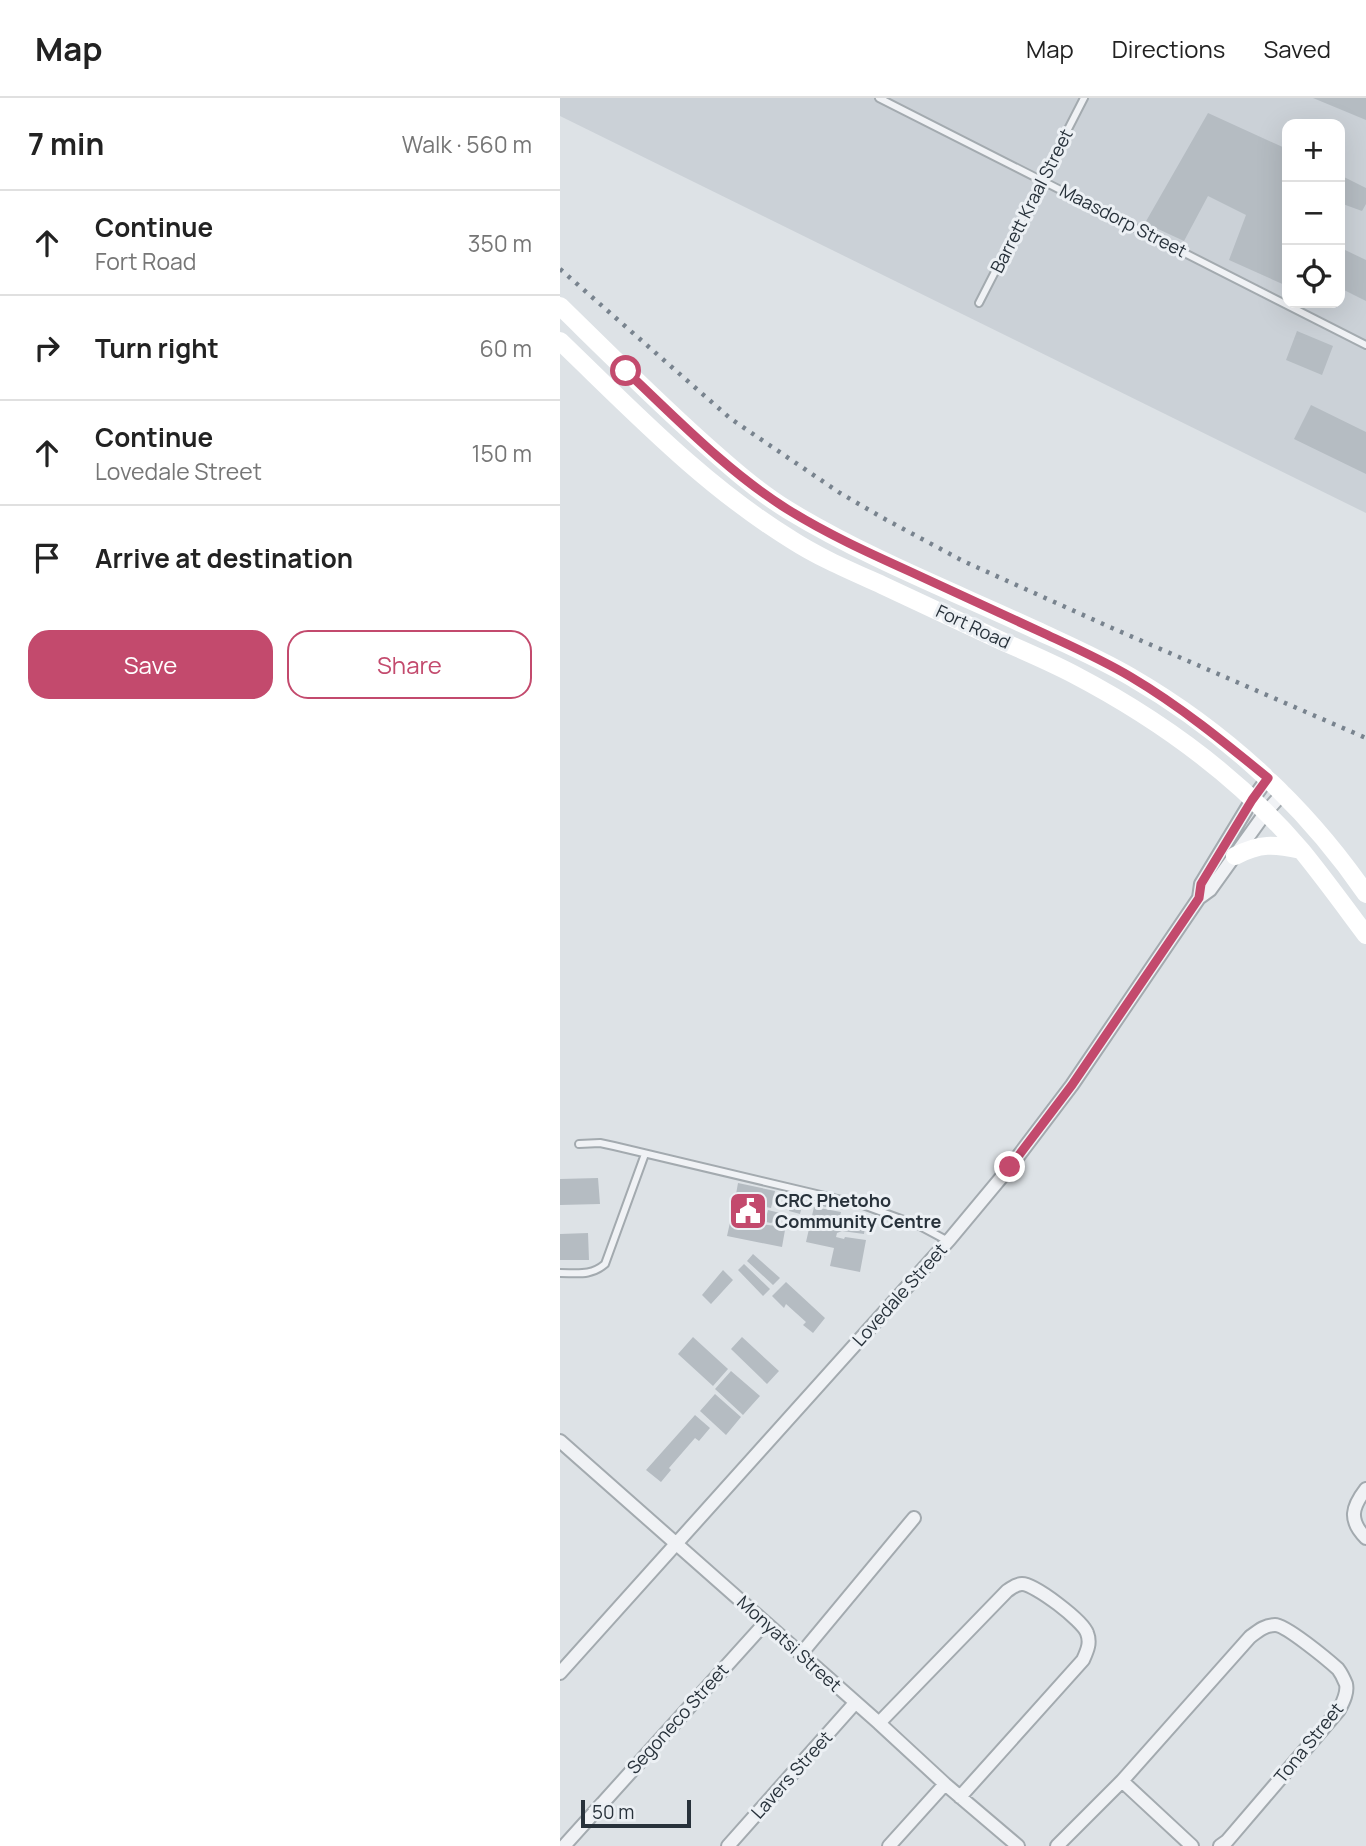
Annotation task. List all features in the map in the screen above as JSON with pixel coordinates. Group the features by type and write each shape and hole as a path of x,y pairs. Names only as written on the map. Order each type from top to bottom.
{"main road":[{"name":"Fort Road","path":"560,306 712,451 774,500 822,529 1130,676 1174,705 1268,778 1334,851 1366,894"},
{"name":"Fort Road","path":"560,341 693,468 749,513 795,542 850,570 1072,673 1172,733 1215,766 1259,806 1301,850 1366,935"},
{"path":"693,468 712,451"},
{"path":"1235,856 1263,845 1301,850"}],"street":[{"path":"1199,898 1201,884 1259,806 1268,778"},
{"name":"Lovedale Street","path":"560,1673 948,1241 1010,1167 1072,1085 1199,898 1210,890 1235,856 1259,806 1283,793"},
{"name":"Monyatsi Street","path":"560,1441 1018,1846"},
{"path":"1366,1489 1354,1506 1354,1516 1366,1538"},
{"path":"801,1654 914,1518"},
{"path":"879,1723 1016,1584 1036,1588 1083,1625 1089,1645 1083,1660 960,1797"},
{"name":"Segoneco Street","path":"564,1846 765,1623"},
{"name":"Tona Street","path":"1057,1846 1122,1781 1251,1637 1267,1626 1276,1625 1290,1631 1339,1671 1345,1681 1344,1700 1339,1710 1220,1846"},
{"name":"Lavers Street","path":"729,1846 855,1703"},
{"path":"1122,1781 1192,1846"},
{"path":"889,1846 945,1784"}],"lane":[{"name":"Maasdorp Street","path":"878,98 1366,345"},
{"name":"Barrett Kraal Street","path":"979,303 1084,98"},
{"path":"579,1144 600,1143 863,1205 920,1226 948,1241"},
{"path":"560,1273 597,1271 605,1264 645,1154"}],"shaded area":[{"path":"560,98 1366,98 1366,513 560,116"}],"building":[{"path":"1313,98 1366,98 1366,120"},
{"path":"1208,113 1282,147 1282,284 1229,260 1246,215 1208,196 1184,241 1145,223"},
{"path":"1345,178 1366,188 1366,204 1362,211 1345,205"},
{"path":"1345,250 1366,260 1366,301 1345,290"},
{"path":"1297,331 1333,346 1322,375 1286,360"},
{"path":"1311,405 1366,432 1366,474 1294,439"},
{"path":"598,1178 600,1204 560,1205 560,1179"},
{"path":"738,1183 775,1191 771,1208 761,1206 758,1212 767,1214 768,1210 780,1213 775,1221 771,1223 751,1220 751,1223 776,1226 785,1230 782,1247 727,1236 731,1218 740,1220 731,1216 734,1203 746,1205 735,1200"},
{"path":"793,1196 804,1198 800,1214 789,1211"},
{"path":"811,1197 844,1204 843,1210 809,1205"},
{"path":"814,1207 841,1212 840,1216 866,1220 864,1234 842,1231 837,1233 836,1237 866,1240 860,1272 830,1266 834,1248 806,1242"},
{"path":"588,1233 589,1260 560,1260 560,1234"},
{"path":"753,1254 780,1278 773,1285 747,1261"},
{"path":"744,1264 770,1289 763,1296 738,1270"},
{"path":"723,1270 733,1280 711,1304 702,1295"},
{"path":"786,1282 825,1318 813,1333 803,1325 806,1322 786,1304 784,1308 772,1296"},
{"path":"693,1337 728,1369 713,1386 678,1354"},
{"path":"742,1337 779,1371 767,1384 731,1349"},
{"path":"731,1371 760,1396 743,1415 715,1389"},
{"path":"715,1394 741,1417 726,1435 700,1411"},
{"path":"695,1415 710,1428 699,1441 695,1438 669,1468 671,1470 661,1482 646,1470"}],"railway":[{"path":"560,269 731,419 840,493 963,561 1366,738"}],"place":[{"name":"CRC Phetoho Community Centre","path":"748,1211"}],"route":[{"path":"626,371 712,451 786,508 863,550 1130,676 1174,705 1268,778 1201,884 1199,898 1072,1085 1010,1167"}]}
